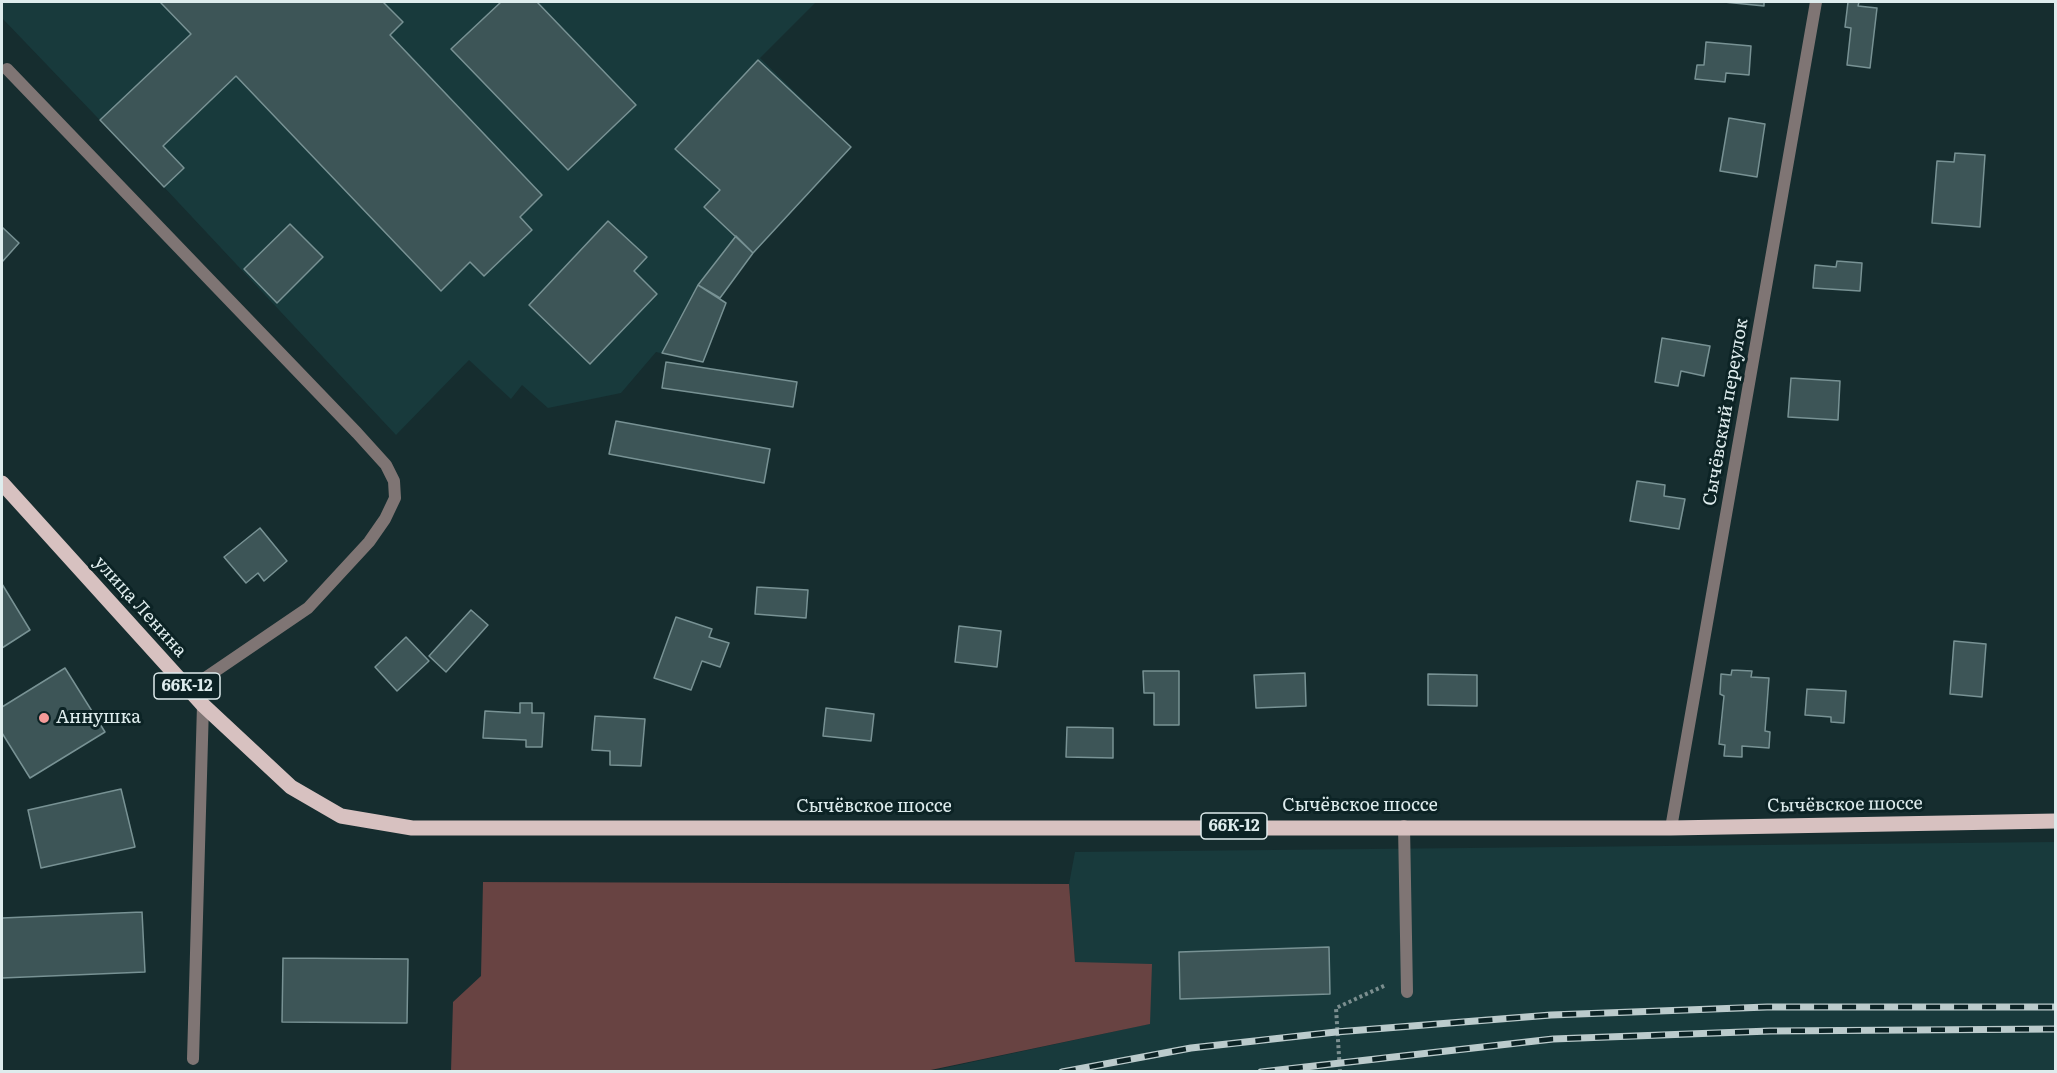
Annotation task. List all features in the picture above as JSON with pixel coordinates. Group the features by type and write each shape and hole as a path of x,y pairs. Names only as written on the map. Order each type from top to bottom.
{"main road":[{"name":"улица Ленина","path":"2,483 203,705 291,787 341,816 412,828"},
{"name":"Сычёвское шоссе","path":"412,828 1404,826 1671,828 2055,821"}],"street":[{"name":"Сычёвский переулок","path":"1671,828 1816,2"},
{"path":"7,69 357,433 386,465 394,481 395,498 386,519 369,542 308,608 189,689"},
{"path":"193,1059 203,705"},
{"path":"1404,826 1407,992"}],"path":[{"path":"1340,1071 1336,1008 1407,975"}],"shaded area":[{"path":"2,2 816,2 760,58 851,147 753,253 720,298 726,303 703,362 656,352 621,393 548,408 522,385 511,399 469,360 396,435 2,18"},
{"path":"2055,842 2055,1071 926,1072 1149,1024 1075,962 1069,884 1075,852"},
{"path":"483,882 1069,884 1075,962 1152,964 1150,1024 926,1071 451,1071 453,1002 481,976"}],"building":[{"path":"160,2 383,2 403,22 390,35 542,195 520,217 532,230 484,276 470,262 441,291 236,76 163,146 184,168 164,187 100,120 191,34"},
{"path":"501,2 537,2 636,105 568,170 451,49"},
{"path":"1724,2 1764,2 1764,6"},
{"path":"1848,2 1859,2 1858,6 1877,8 1870,68 1847,65 1851,28 1845,27"},
{"path":"1706,42 1751,46 1749,75 1726,73 1725,82 1695,79 1697,65 1704,65"},
{"path":"758,60 851,147 753,253 704,207 720,190 675,149"},
{"path":"1729,118 1765,124 1757,177 1720,171"},
{"path":"1955,153 1985,155 1980,227 1932,223 1937,161 1954,162"},
{"path":"608,221 647,257 634,271 657,294 590,364 529,305"},
{"path":"290,224 323,257 277,303 244,269"},
{"path":"2,227 19,243 2,262"},
{"path":"736,236 753,253 720,298 698,285"},
{"path":"1837,261 1862,263 1860,291 1813,288 1815,265 1836,267"},
{"path":"698,285 726,303 703,362 662,353"},
{"path":"1662,338 1710,346 1704,376 1681,371 1678,386 1655,382"},
{"path":"666,362 797,382 793,407 662,388"},
{"path":"1791,378 1840,381 1838,420 1788,417"},
{"path":"616,421 770,449 764,483 609,454"},
{"path":"1637,481 1665,485 1664,496 1685,499 1679,529 1630,521"},
{"path":"260,528 287,561 264,581 258,573 246,583 224,557"},
{"path":"2,584 30,630 2,648"},
{"path":"757,587 808,590 806,618 755,614"},
{"path":"471,610 488,625 446,672 429,656"},
{"path":"676,617 712,629 709,637 729,643 720,667 702,661 691,690 654,678"},
{"path":"959,626 1001,631 997,667 955,662"},
{"path":"406,637 429,661 397,691 375,667"},
{"path":"1954,641 1986,644 1982,697 1950,694"},
{"path":"65,668 105,732 30,778 2,733 2,707"},
{"path":"1732,670 1752,671 1751,677 1769,678 1765,731 1770,732 1769,748 1742,746 1742,757 1724,756 1725,745 1719,744 1724,696 1720,694 1721,674 1731,675"},
{"path":"1143,671 1179,671 1179,725 1154,725 1154,693 1144,693"},
{"path":"1305,673 1306,706 1256,708 1254,675"},
{"path":"1428,674 1477,675 1477,706 1428,705"},
{"path":"1807,689 1846,691 1844,723 1831,722 1831,717 1805,715"},
{"path":"520,703 532,703 532,713 544,713 542,747 526,747 526,740 483,738 485,711 520,713"},
{"path":"826,708 874,714 871,741 823,736"},
{"path":"595,716 645,719 641,766 610,765 610,751 592,750"},
{"path":"1067,727 1113,728 1113,758 1066,757"},
{"path":"121,789 135,847 41,868 28,810"},
{"path":"142,912 145,972 2,978 2,918"},
{"path":"1329,947 1330,994 1180,999 1179,952"},
{"path":"283,958 408,959 407,1023 282,1022"}],"railway":[{"path":"1062,1072 1191,1048 1336,1032 1551,1015 1767,1007 2056,1007"},
{"path":"1261,1072 1553,1039 1770,1031 2056,1029"}],"place":[{"name":"Аннушка","path":"44,718"}]}
